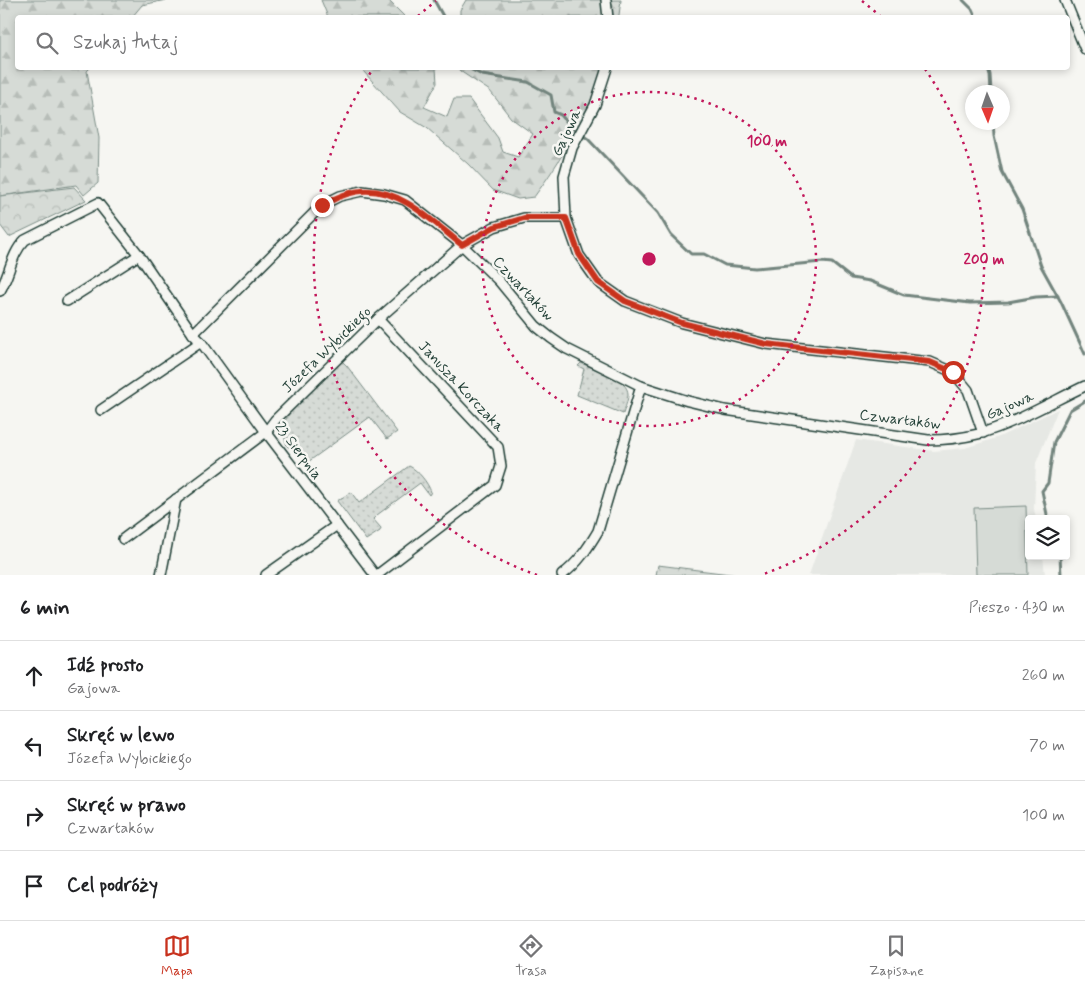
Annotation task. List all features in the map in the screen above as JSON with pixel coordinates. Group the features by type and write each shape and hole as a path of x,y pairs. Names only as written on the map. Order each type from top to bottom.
{"street":[{"path":"606,0 608,15"},
{"path":"1065,0 1085,49"},
{"name":"Gajowa","path":"606,70 596,105 572,148 564,176 566,218 579,254 598,282 625,301 682,323 766,344 930,362 953,372 968,390 984,432 1014,420 1085,386"},
{"name":"Czwartaków","path":"193,334 322,205 340,196 362,191 384,194 405,200 462,245 498,281 536,326 551,338 567,349 641,386 688,401 725,410 928,440 962,438 984,432"},
{"name":"23 Sierpnia","path":"0,291 18,247 25,240 98,203 139,255 193,334 201,342 266,432 376,575"},
{"name":"Józefa Wybickiego","path":"124,539 266,432 275,420 378,319 462,245 494,227 524,218 566,218"},
{"path":"67,301 139,255"},
{"name":"Janusza Korczaka","path":"376,575 495,485 501,466 498,447 378,319"},
{"path":"101,410 201,342"},
{"path":"562,575 586,551 598,531 641,386"},
{"path":"161,575 176,500"},
{"path":"266,575 337,525"}],"shaded area":[{"path":"1058,409 1036,463 1035,515 1025,515 1025,560 1043,560 1045,575 809,575 856,440 934,451 965,448 999,437"}],"green space":[{"path":"0,0 166,0 142,5 134,15 15,15 15,70 88,70 99,138 98,183 84,195 76,185 0,196"},
{"path":"321,0 388,0 403,15 327,15"},
{"path":"466,0 621,0 619,15 460,15 460,10"},
{"path":"364,70 436,70 437,83 424,107 447,117 454,99 469,99 498,138 503,152 518,157 533,134 511,118 490,91 459,70 601,70 590,102 574,136 554,168 534,197 518,199 493,190 468,164 427,128 400,112"},
{"path":"74,187 86,200 9,237 0,225 0,196"},
{"path":"342,361 397,432 387,439 370,417 308,462 297,448 291,449 287,446 284,432 286,419 311,390"},
{"path":"581,363 625,382 624,385 628,395 623,414 577,395 584,369 578,366"},
{"path":"409,466 422,477 431,492 429,495 420,483 373,519 381,528 380,531 366,540 337,501 351,492 359,503"},
{"path":"1026,506 1025,560 1028,560 1028,575 976,575 974,508"},
{"path":"658,565 738,575 656,575"}],"waterway":[{"path":"434,0 442,15"},
{"path":"963,0 972,9 975,15"},
{"path":"472,70 482,75 528,82 551,95 554,112 561,115 571,127 588,139 658,213 671,235 691,254 704,254 725,265 755,268 822,262 832,263 851,278 870,281 904,295 970,303 1008,302 1036,297 1058,296"},
{"path":"989,70 991,85"},
{"path":"994,130 1002,172 1022,209 1041,266 1061,302 1085,354"},
{"path":"1047,515 1042,491 1048,483 1054,442 1070,410 1085,401"},
{"path":"1060,560 1061,575"}],"route":[{"path":"322,205 340,196 362,191 384,194 405,200 462,245 494,227 524,218 566,218 579,254 598,282 625,301 682,323 766,344 930,362 953,372"}]}
